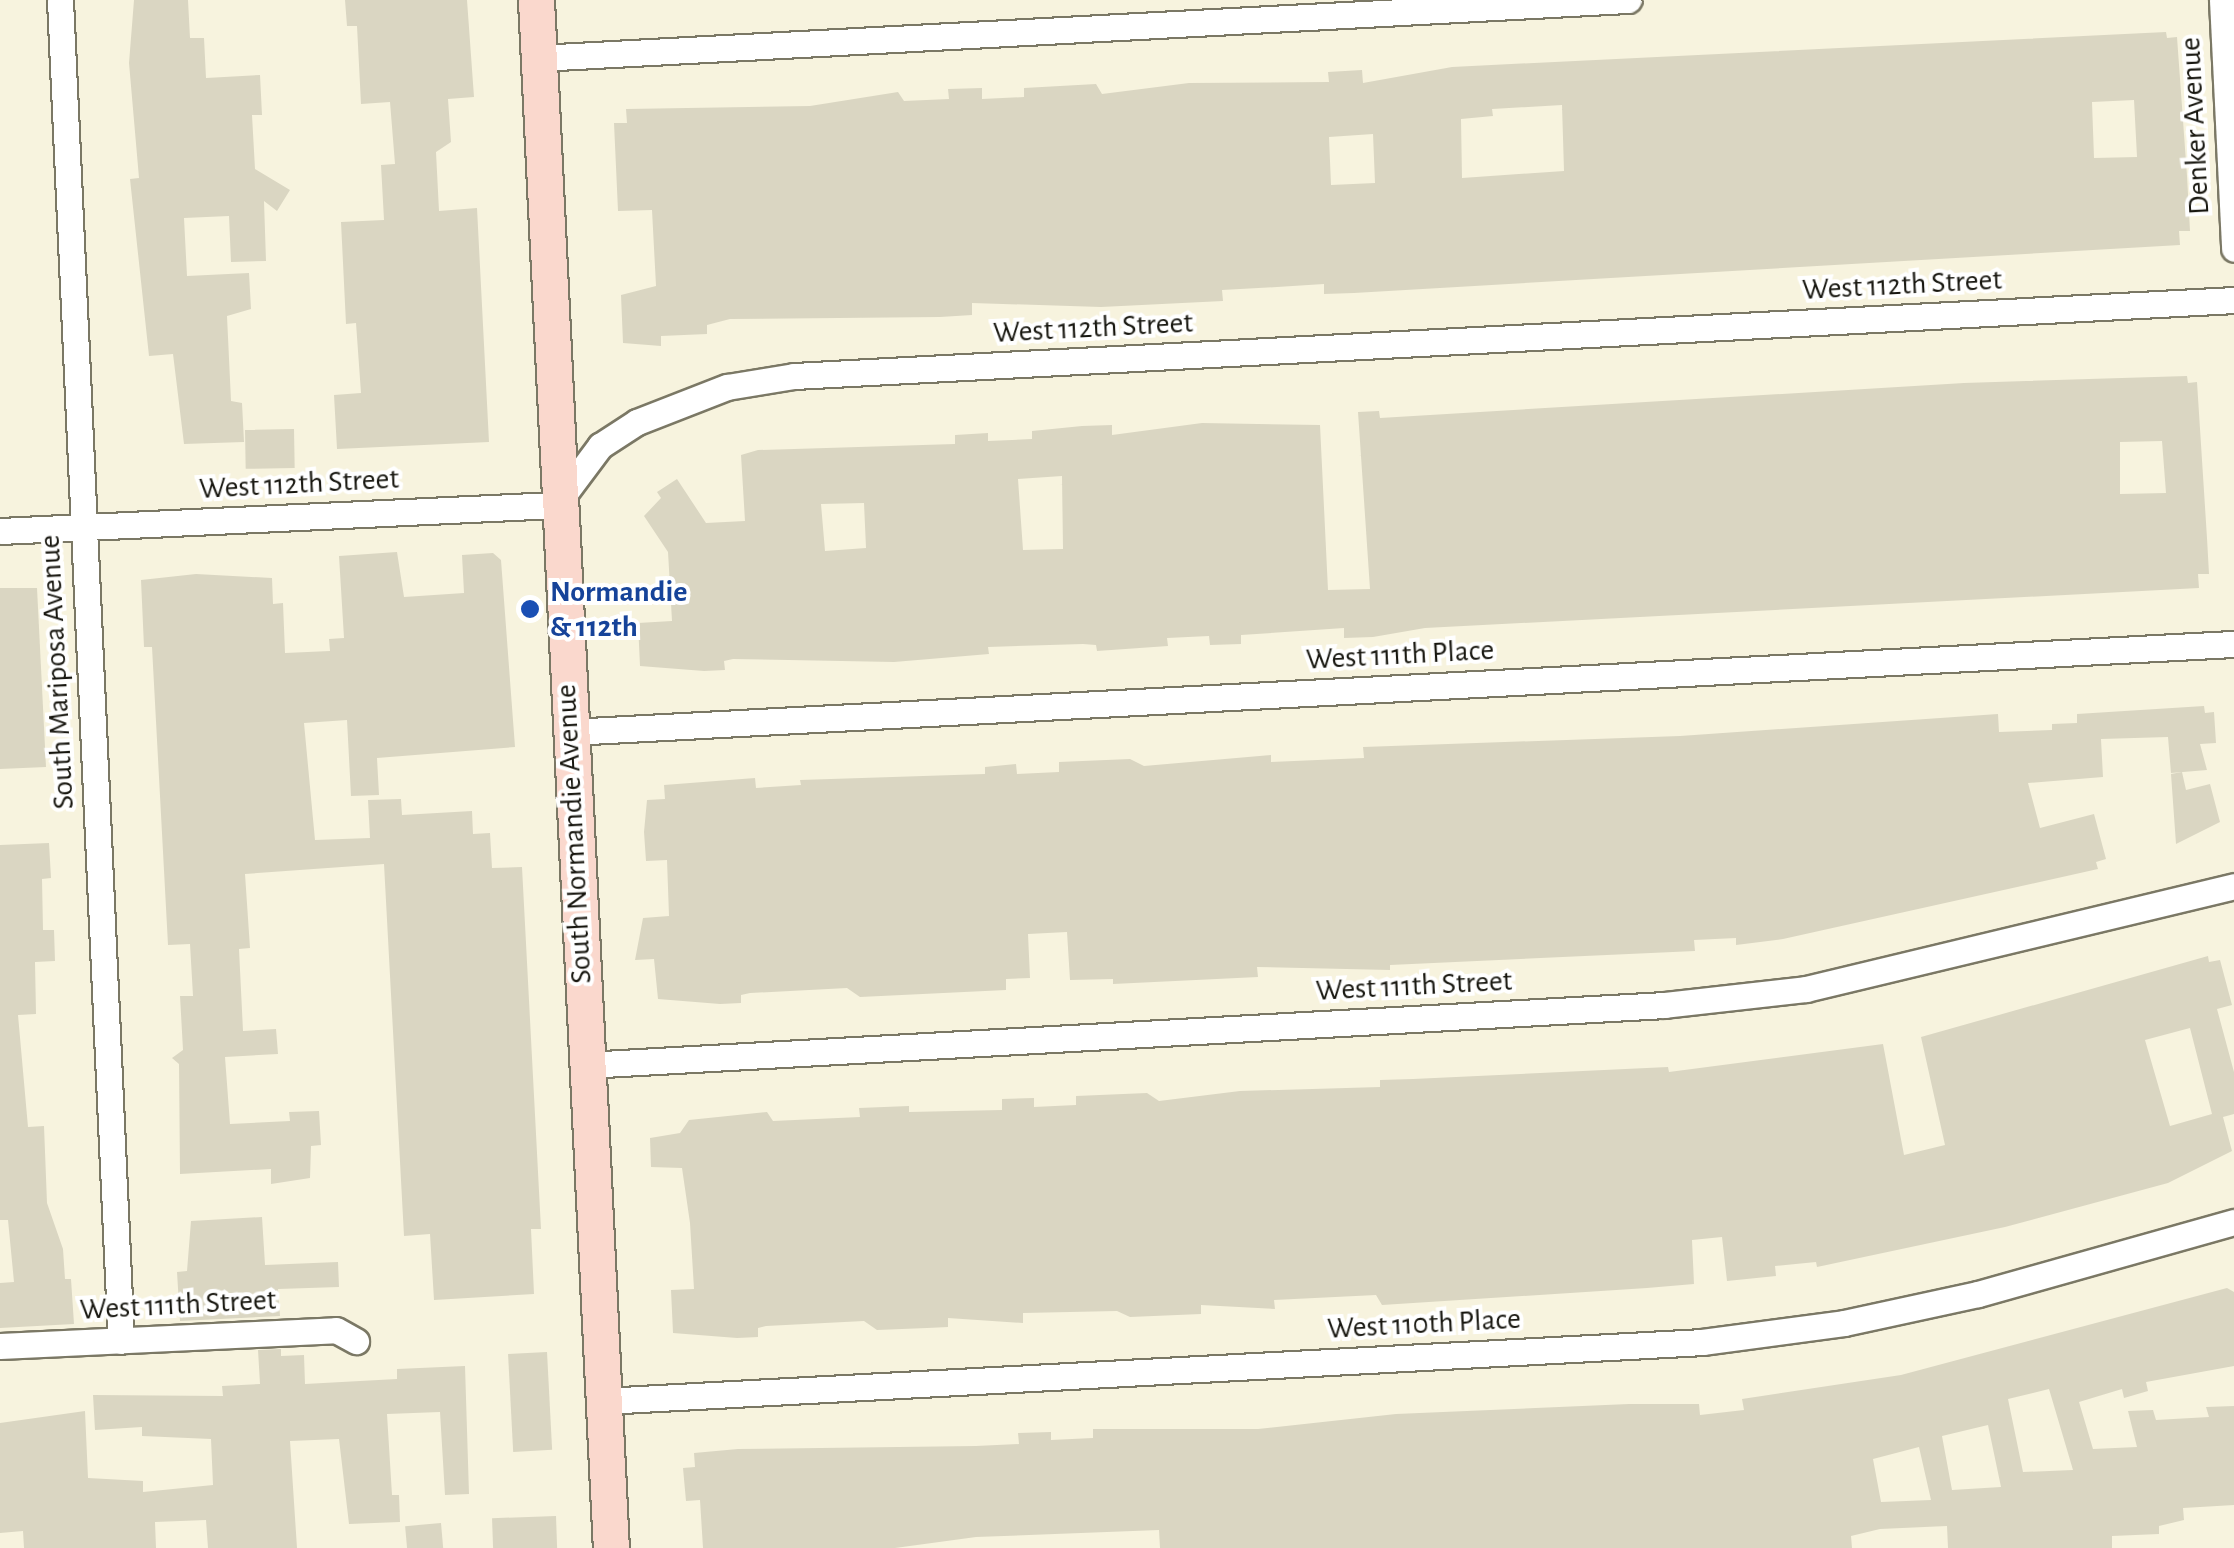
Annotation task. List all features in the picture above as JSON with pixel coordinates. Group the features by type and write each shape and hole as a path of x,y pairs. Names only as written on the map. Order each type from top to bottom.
{"main road":[{"name":"South Normandie Avenue","path":"536,0 556,505 612,1548"}],"street":[{"name":"South Mariposa Avenue","path":"60,0 122,1341"},
{"path":"538,58 1628,0"},
{"name":"Denker Avenue","path":"2222,0 2234,249"},
{"name":"West 112th Street","path":"0,532 556,505 600,446 637,422 727,387 794,376 2234,300"},
{"name":"West 111th Place","path":"570,732 2234,644"},
{"name":"West 111th Street","path":"585,1065 1664,1005 1806,988 2234,886"},
{"name":"West 110th Place","path":"603,1401 1702,1342 1844,1323 1978,1294 2234,1222"},
{"name":"West 111th Street","path":"0,1346 336,1330 356,1340"}],"building":[{"path":"134,0 188,0 190,38 204,38 206,78 260,75 262,115 252,115 255,169 290,190 277,211 264,201 266,261 231,262 229,216 184,218 187,276 249,273 251,309 227,316 231,401 242,403 244,442 184,444 173,354 149,356 130,179 139,178 129,63"},
{"path":"345,0 467,0 474,97 448,99 451,142 436,152 439,211 477,208 489,442 337,449 334,395 361,393 356,323 346,324 341,222 384,220 381,165 395,164 390,102 361,104 357,26 347,26"},
{"path":"2166,32 2167,38 2177,37 2190,231 2179,231 2180,245 1354,293 1324,294 1324,284 1222,290 1223,301 1101,307 972,303 972,315 940,317 730,319 707,325 707,334 661,336 661,346 623,343 621,295 656,286 652,210 618,211 614,123 627,123 626,109 810,106 898,92 904,101 949,99 948,89 982,88 982,99 1024,97 1024,88 1096,84 1102,94 1189,83 1329,82 1328,72 1362,70 1363,83 1452,67","holes":["2134,100 2137,157 2094,158 2092,102","1562,105 1564,171 1462,178 1461,119 1493,116 1492,109","1373,134 1375,183 1331,185 1329,137"]},
{"path":"2187,376 2188,383 2197,382 2209,574 2198,574 2199,588 1425,628 1373,637 1344,638 1344,628 1241,635 1241,644 1210,645 1209,636 1167,638 1168,646 1097,651 1096,645 1083,644 988,647 989,654 894,662 733,659 724,661 725,670 704,671 640,666 638,623 672,621 668,552 644,516 661,498 657,492 677,479 706,523 745,521 741,455 758,450 955,444 955,435 988,433 988,441 1032,439 1032,431 1082,426 1112,425 1112,435 1202,423 1320,425 1328,590 1370,589 1358,412 1379,411 1380,418 1964,383","holes":["2162,441 2166,493 2120,494 2120,442","1062,476 1063,549 1023,550 1018,479","864,503 866,548 825,551 821,504"]},
{"path":"294,429 295,468 246,469 245,430"},
{"path":"397,552 404,597 464,593 462,555 493,553 501,560 515,747 377,758 379,795 351,796 347,720 304,723 315,840 370,838 368,800 401,799 402,815 472,811 473,834 490,833 492,868 522,867 541,1229 531,1229 534,1294 434,1300 430,1234 404,1236 384,864 245,874 250,948 239,949 243,1031 276,1029 278,1054 225,1057 230,1124 290,1121 289,1112 319,1111 321,1145 311,1146 310,1178 271,1184 271,1169 180,1174 179,1064 172,1058 183,1050 180,996 193,996 190,944 168,945 152,647 144,647 141,580 196,574 272,578 273,604 283,603 285,653 330,651 329,639 344,638 339,556"},
{"path":"0,588 37,588 46,767 0,769"},
{"path":"2204,706 2205,713 2214,712 2216,743 2200,744 2207,770 2171,773 2168,737 2101,739 2103,777 2028,783 2040,828 2094,814 2106,859 2096,862 2098,869 1783,939 1736,945 1736,938 1694,940 1695,951 1390,965 1390,970 1257,967 1258,977 1113,984 1113,979 1070,980 1067,932 1028,934 1030,978 1006,979 1006,990 860,997 847,988 750,993 741,995 741,1003 720,1004 658,999 654,959 635,960 643,918 669,916 667,860 646,861 644,832 647,800 665,799 664,785 755,778 756,788 801,785 800,780 985,774 985,767 1016,764 1017,774 1059,772 1059,762 1130,759 1144,766 1271,755 1271,762 1364,758 1363,747 1680,736 1998,714 1999,732 2052,730 2052,724 2077,723 2077,714"},
{"path":"2182,772 2186,790 2210,784 2220,822 2176,844 2171,774"},
{"path":"49,843 51,878 42,879 43,930 54,930 55,961 35,962 36,1014 18,1015 28,1127 44,1126 47,1203 63,1249 65,1279 71,1279 74,1324 0,1328 0,1283 14,1282 8,1220 0,1220 0,845"},
{"path":"2208,956 2209,962 2220,960 2232,1005 2217,1009 2234,1072 2234,1114 2223,1117 2232,1151 2168,1183 2005,1227 1817,1267 1816,1262 1775,1266 1776,1276 1727,1281 1722,1237 1692,1240 1694,1284 1382,1305 1376,1295 1274,1300 1275,1309 1201,1305 1201,1314 1130,1317 1117,1311 1023,1313 1023,1323 948,1318 948,1327 927,1328 877,1330 864,1321 766,1326 758,1328 758,1337 673,1333 671,1290 694,1289 690,1223 682,1168 651,1167 650,1138 680,1133 689,1120 767,1112 773,1121 860,1117 859,1108 909,1106 909,1112 1002,1110 1002,1099 1034,1098 1034,1107 1076,1105 1076,1096 1147,1093 1159,1101 1240,1091 1380,1087 1380,1080 1668,1067 1669,1072 1883,1044 1904,1155 1945,1145 1921,1037","holes":["2190,1028 2212,1114 2170,1126 2145,1040"]},
{"path":"262,1217 265,1265 338,1262 339,1287 278,1289 280,1316 180,1321 177,1272 187,1271 191,1221"},
{"path":"2227,1288 2234,1292 2234,1366 2146,1382 2148,1391 2124,1398 2122,1389 2079,1402 2093,1449 2137,1447 2128,1411 2153,1410 2156,1420 2209,1417 2206,1407 2234,1406 2234,1505 2183,1508 2184,1520 2159,1526 2159,1534 2112,1536 2112,1548 1948,1548 1947,1526 1880,1529 1851,1536 1852,1548 1160,1548 1159,1530 976,1537 895,1548 703,1548 700,1500 686,1501 683,1468 695,1467 694,1453 1019,1444 1018,1433 1051,1432 1051,1440 1093,1438 1093,1429 1258,1429 1396,1414 1629,1404 1699,1404 1700,1415 1744,1410 1742,1399 1901,1375","holes":["2049,1389 2073,1470 2023,1472 2008,1399","1988,1425 2001,1487 1952,1490 1942,1436","1919,1447 1931,1500 1881,1502 1873,1459"]},
{"path":"281,1349 281,1356 304,1355 305,1384 397,1379 397,1369 465,1366 469,1494 445,1495 440,1412 387,1414 392,1495 399,1495 400,1522 349,1524 339,1439 290,1441 297,1548 208,1548 206,1520 155,1522 156,1548 24,1548 23,1531 0,1533 0,1423 85,1411 88,1478 143,1481 143,1492 213,1485 211,1439 142,1436 142,1427 95,1430 93,1395 223,1396 222,1386 260,1384 258,1350"},
{"path":"547,1352 552,1450 513,1452 508,1354"},
{"path":"556,1516 557,1548 493,1548 492,1518"},
{"path":"441,1523 443,1548 407,1548 405,1526"}],"place":[{"name":"Normandie & 112th","path":"530,609"}]}
